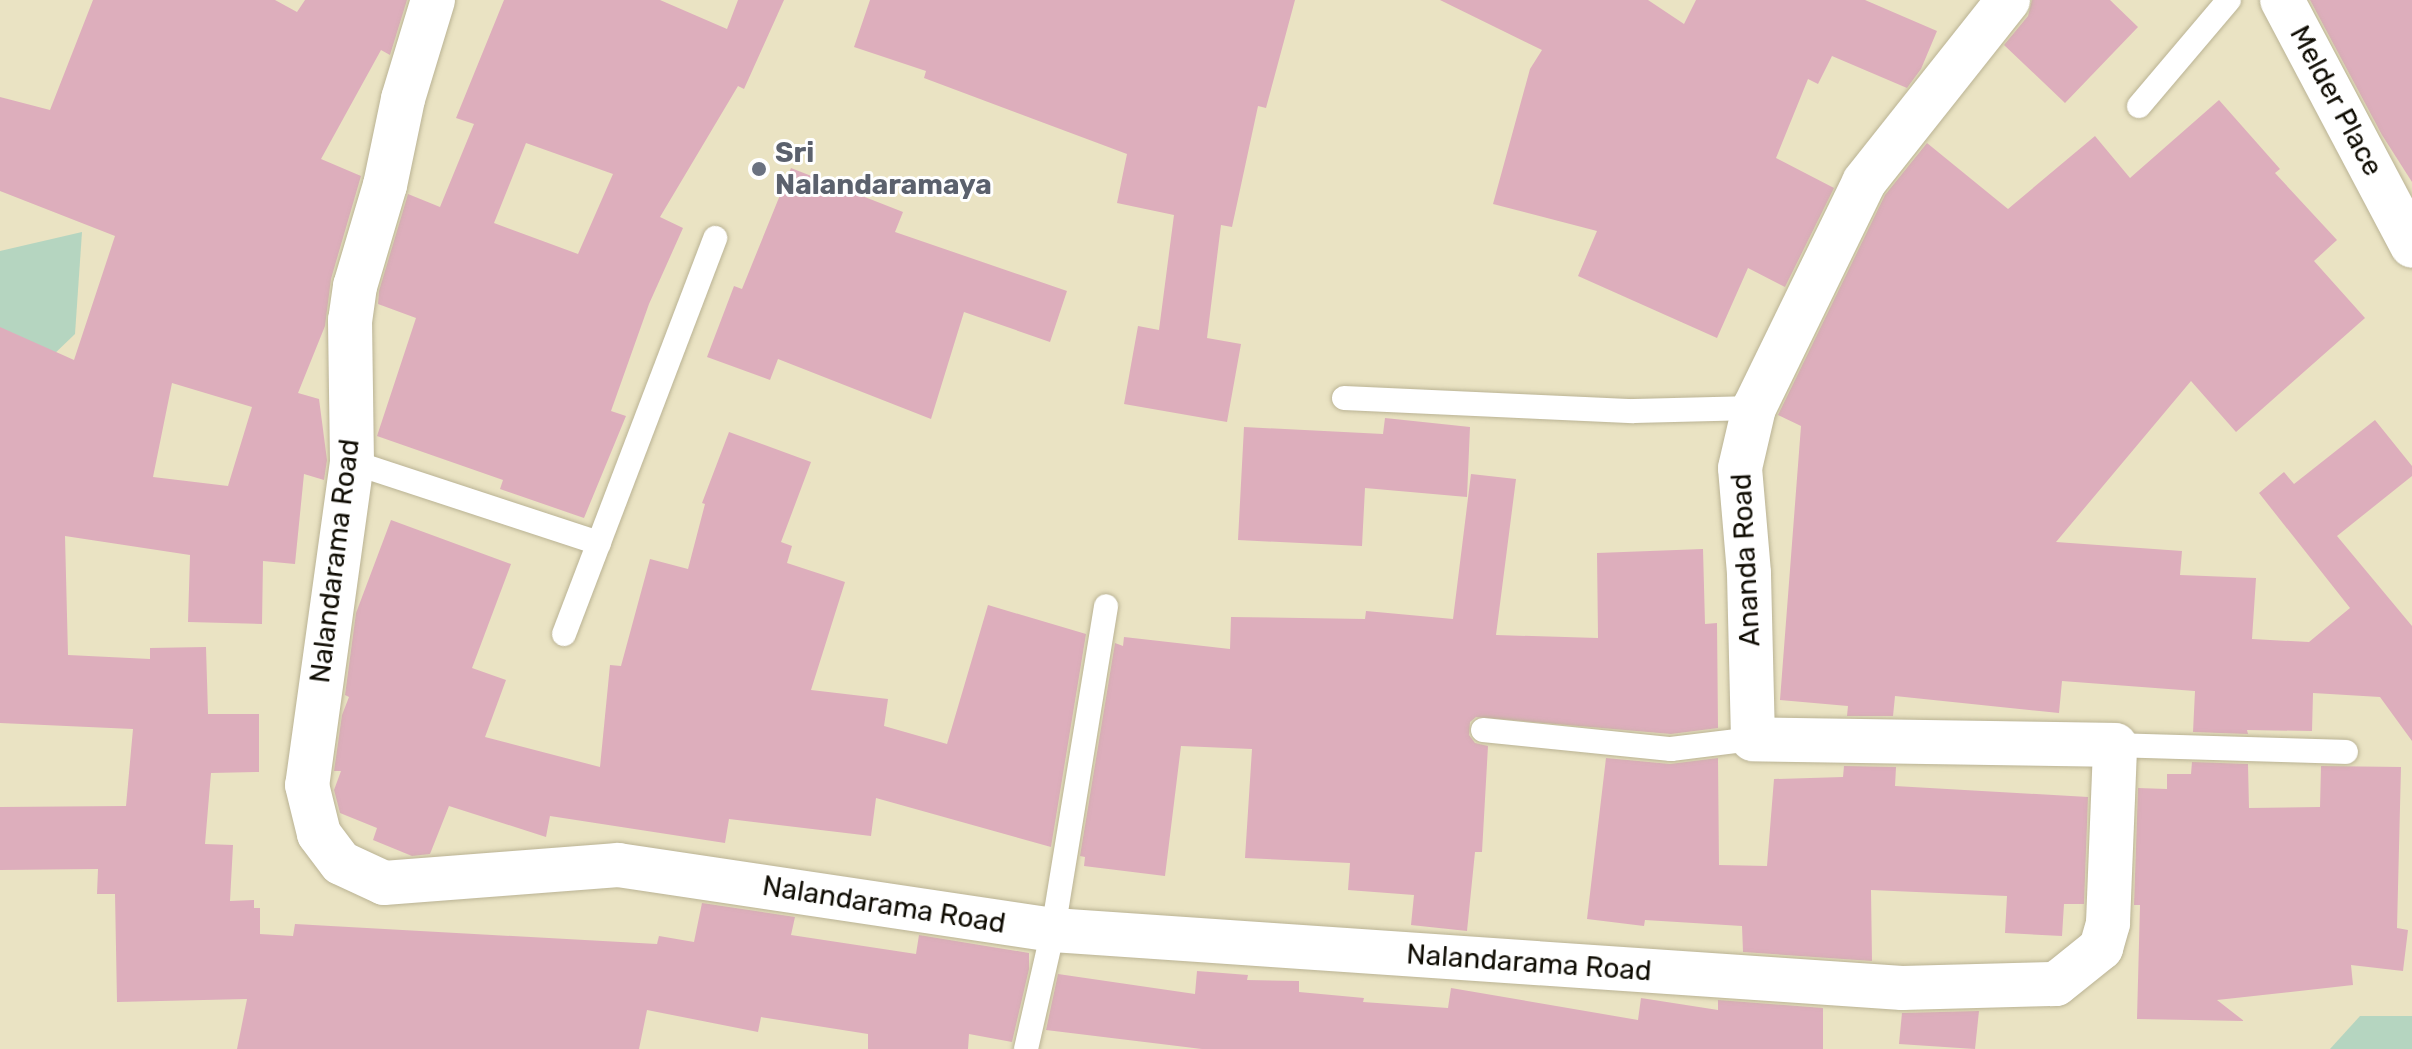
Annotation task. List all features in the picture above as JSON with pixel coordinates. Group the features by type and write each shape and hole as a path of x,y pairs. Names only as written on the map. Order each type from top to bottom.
{"street":[{"name":"Nalandarama Road","path":"433,0 403,99 385,185 355,286 350,320 352,462 307,785 319,834 341,863 384,883 618,865 1053,930 1902,988 2056,984 2101,948 2108,923 2115,745"},
{"name":"Ananda Road","path":"1753,739 1749,573 1740,468 1754,408 1864,182 2008,0"},
{"name":"Melder Place","path":"2282,0 2412,246"},
{"path":"1753,739 2115,745"}],"lane":[{"path":"2139,106 2229,0"},
{"path":"564,634 715,238"},
{"path":"1344,398 1634,411 1754,408"},
{"path":"352,462 599,543"},
{"path":"1026,1049 1053,930 1106,606"},
{"path":"1483,730 1671,749 1753,739"},
{"path":"2115,745 2346,752"}],"green space":[{"path":"82,232 75,334 0,406 0,251"},
{"path":"2360,1016 2412,1016 2412,1049 2330,1049"}],"building":[{"path":"93,0 275,0 297,12 305,0 407,0 390,55 381,50 321,159 361,176 331,279 325,326 298,393 319,399 327,460 324,480 304,474 295,564 263,561 262,624 188,622 190,555 65,536 68,655 150,659 150,648 206,647 208,714 259,714 259,772 211,773 205,844 233,845 230,901 254,900 254,908 260,908 260,934 293,936 295,924 657,944 659,936 694,942 702,903 795,917 791,935 916,954 919,935 1029,953 1029,969 1012,1042 969,1034 968,1049 868,1049 868,1034 761,1017 758,1032 647,1010 639,1049 237,1049 247,999 117,1002 115,894 97,894 98,869 0,870 0,807 126,806 133,729 0,723 0,327 74,360 115,236 0,191 0,97 50,110","holes":["172,383 252,407 228,486 153,477"]},
{"path":"504,0 660,0 727,29 738,0 784,0 744,89 738,86 660,217 683,228 649,304 611,411 626,416 584,518 500,489 503,480 377,436 416,318 378,304 379,291 408,194 440,207 474,124 456,118","holes":["526,143 613,174 578,254 494,223"]},
{"path":"870,0 1295,0 1266,108 1258,106 1232,227 1221,225 1207,338 1241,344 1227,422 1124,404 1138,326 1159,330 1174,215 1117,203 1127,154 924,78 926,71 854,47"},
{"path":"1440,0 1648,0 1684,24 1696,0 1865,0 1937,31 1921,69 1907,88 1832,56 1818,84 1808,79 1776,158 1834,188 1785,287 1748,268 1717,338 1578,276 1597,231 1493,204 1530,69 1542,50"},
{"path":"2032,0 2110,0 2138,27 2065,103 2004,45 2028,16"},
{"path":"2310,0 2412,0 2412,182 2382,135"},
{"path":"2219,100 2280,169 2275,173 2337,240 2314,261 2365,318 2236,432 2191,381 2056,542 2182,551 2180,575 2256,578 2252,639 2309,642 2350,608 2259,493 2284,472 2294,484 2375,420 2412,466 2412,476 2337,536 2412,626 2412,741 2380,697 2313,693 2312,731 2247,730 2248,734 2193,732 2195,691 2062,681 2059,713 1895,696 1893,716 1847,716 1848,706 1780,700 1801,426 1778,415 1885,195 1927,143 2008,209 2095,136 2130,178"},
{"path":"791,168 903,212 895,232 1067,291 1050,342 964,312 931,419 778,359 770,380 707,357 734,286 742,289"},
{"path":"1385,418 1470,427 1467,497 1365,488 1362,546 1238,540 1244,427 1383,434"},
{"path":"729,432 811,462 781,542 792,546 787,563 845,582 811,690 888,699 884,726 947,744 988,605 1086,634 1051,847 876,798 871,836 729,819 725,843 550,816 546,837 449,806 430,854 412,856 373,840 377,828 340,813 334,790 341,771 334,771 342,715 349,697 345,695 356,613 391,520 511,564 472,668 506,680 485,737 600,767 610,665 621,666 650,559 688,569 705,504 702,503"},
{"path":"1471,474 1516,479 1496,635 1598,638 1597,553 1703,549 1705,624 1717,623 1718,728 1671,734 1476,717 1470,722 1469,735 1475,743 1488,746 1482,852 1475,852 1467,931 1411,925 1414,895 1348,890 1350,863 1245,858 1252,749 1181,746 1165,876 1084,866 1085,857 1080,856 1115,643 1123,646 1124,637 1230,649 1231,617 1365,619 1366,611 1453,619"},
{"path":"1606,758 1670,764 1718,758 1719,865 1767,866 1774,779 1843,777 1844,766 1896,767 1895,786 2088,797 2084,904 2064,904 2062,936 2005,933 2007,896 1871,890 1872,961 1743,952 1742,926 1645,920 1644,926 1587,919"},
{"path":"2192,762 2248,764 2249,808 2320,807 2321,766 2401,767 2397,928 2408,930 2403,971 2351,965 2353,985 2217,1000 2244,1021 2137,1019 2140,905 2134,905 2138,788 2167,789 2167,774 2191,774"},
{"path":"1197,971 1248,975 1247,980 1299,981 1299,992 1364,998 1363,1002 1448,1008 1451,988 1638,1020 1641,998 1718,1010 1718,1000 1823,1008 1823,1049 1202,1049 1046,1030 1058,974 1195,994"},
{"path":"1979,1011 1975,1049 1899,1044 1902,1013"}],"place":[{"name":"Sri Nalandaramaya","path":"759,169"}]}
